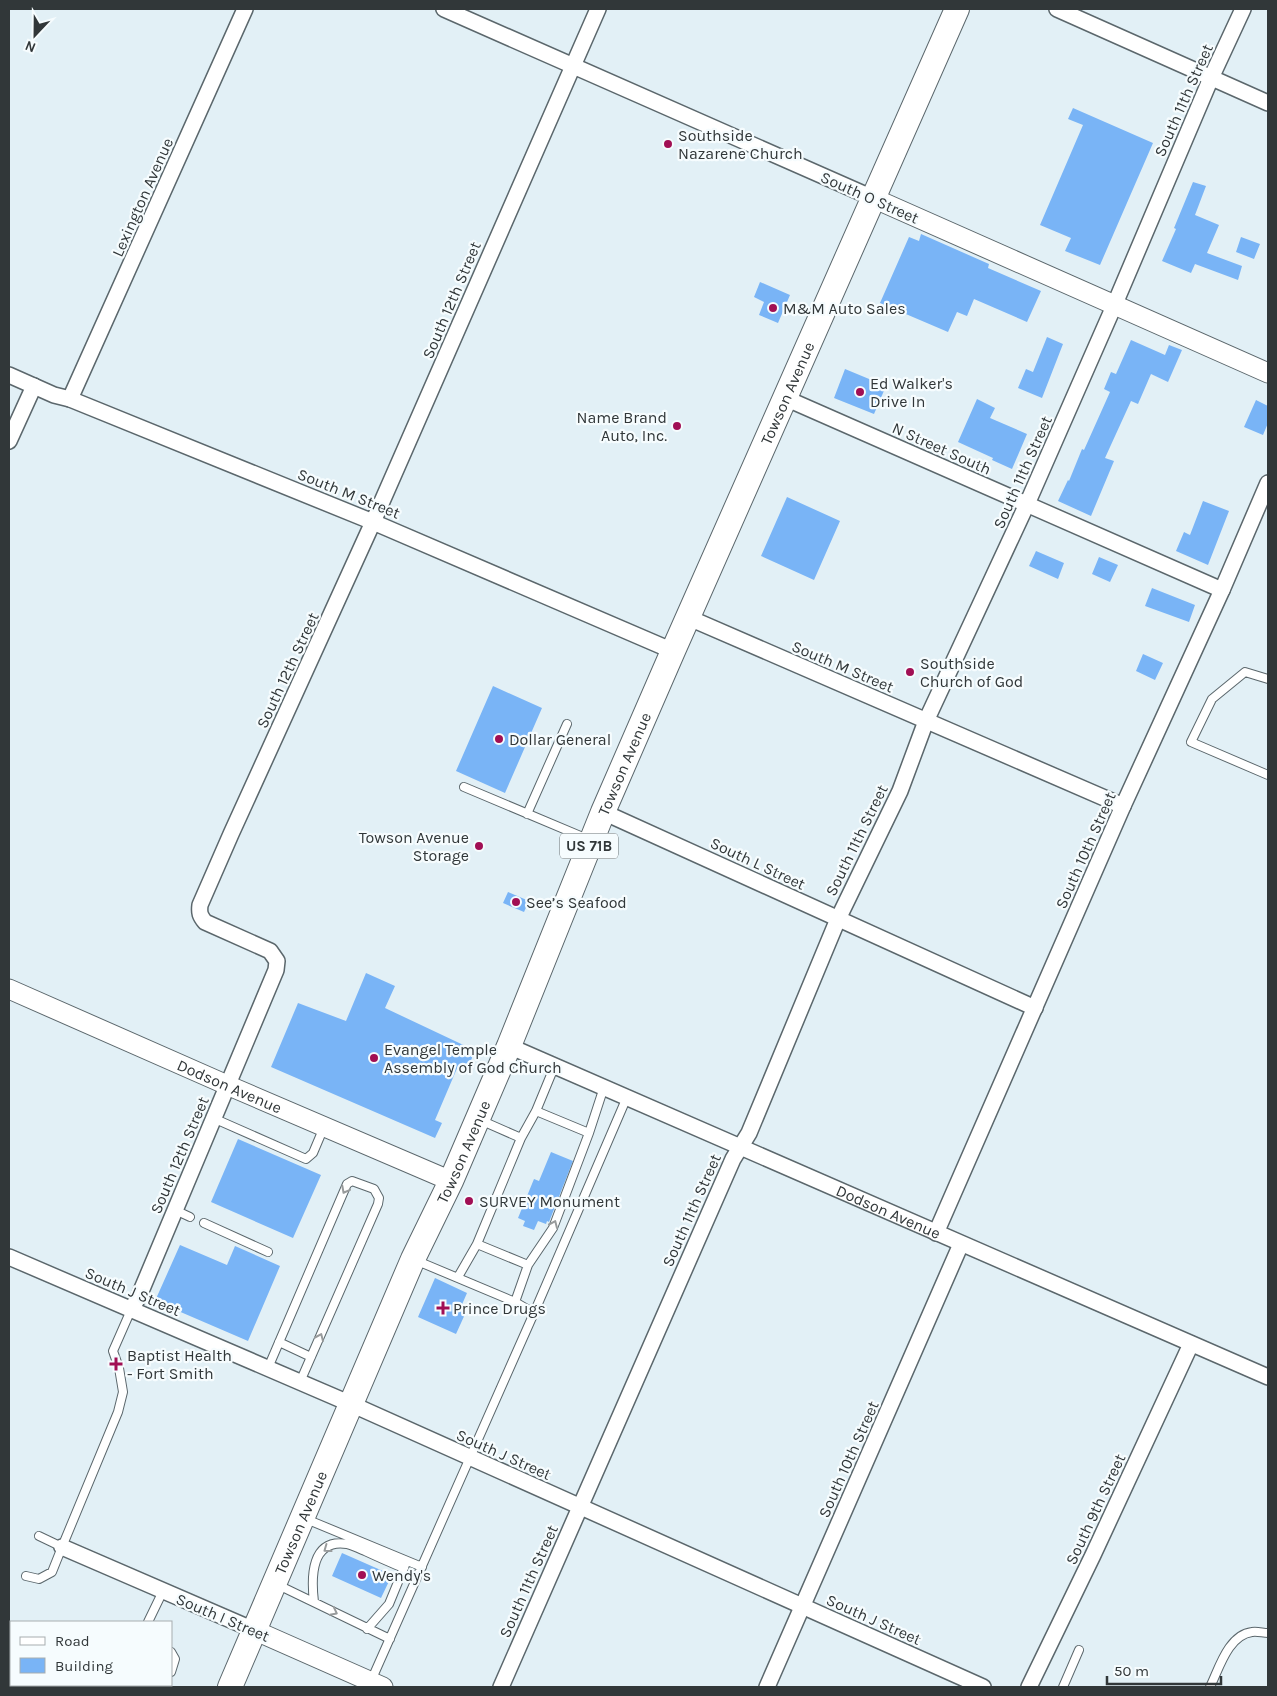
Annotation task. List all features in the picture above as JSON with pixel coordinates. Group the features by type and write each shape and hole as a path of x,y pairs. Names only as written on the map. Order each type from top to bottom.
{"main road":[{"name":"Towson Avenue","path":"230,1687 413,1259 452,1181 510,1046 603,812 672,651 957,9"}],"street":[{"name":"Lexington Avenue","path":"70,399 245,9"},
{"name":"South O Street","path":"444,9 1268,373"},
{"name":"South 12th Street","path":"131,1310 276,970 277,961 270,951 205,922 199,912 200,905 373,522 598,9"},
{"path":"1057,9 1268,103"},
{"name":"South 11th Street","path":"501,1687 732,1159 749,1133 838,919 900,791 926,721 1027,504 1211,78 1243,9"},
{"name":"South M Street","path":"9,375 54,395 70,399 373,522 672,651"},
{"path":"9,441 34,386"},
{"name":"N Street South","path":"785,398 1222,590"},
{"name":"South 10th Street","path":"936,1233 1123,806 1222,590 1268,483"},
{"name":"South M Street","path":"687,617 1123,806"},
{"name":"South L Street","path":"603,812 1035,1008"},
{"name":"Dodson Avenue","path":"9,989 452,1181"},
{"name":"Dodson Avenue","path":"510,1046 1268,1377"},
{"name":"South 10th Street","path":"767,1687 961,1244"},
{"name":"South J Street","path":"9,1257 351,1404 984,1687"},
{"name":"South 9th Street","path":"1029,1687 1191,1344"},
{"name":"South I Street","path":"62,1547 377,1684"}],"lane":[{"path":"1268,679 1245,672 1218,694 1212,699 1191,742 1268,775"},
{"path":"527,814 567,724"},
{"path":"464,787 592,841"},
{"path":"458,1278 477,1244 520,1138 536,1111 554,1065"},
{"path":"515,1302 528,1265 553,1228 589,1133 604,1087"},
{"path":"377,1684 390,1639 627,1097"},
{"path":"536,1111 589,1133"},
{"path":"213,1118 306,1159 313,1154 324,1127"},
{"path":"478,1119 520,1138"},
{"path":"268,1368 347,1184 352,1181 374,1189 379,1198 378,1204 300,1382"},
{"path":"175,1210 190,1217"},
{"path":"204,1223 268,1252"},
{"path":"477,1244 528,1265"},
{"path":"413,1259 515,1302 534,1313"},
{"path":"26,1576 39,1579 52,1572 118,1412 123,1392 120,1368 113,1351 131,1310"},
{"path":"279,1342 311,1356"},
{"path":"302,1517 405,1565"},
{"path":"38,1536 62,1547"},
{"path":"314,1602 313,1568 318,1555 325,1548 334,1544 349,1544 405,1565 422,1567"},
{"path":"366,1628 389,1604 405,1565"},
{"path":"274,1583 390,1639"},
{"path":"148,1621 163,1591"},
{"path":"1210,1687 1229,1648 1240,1636 1252,1632 1268,1633"},
{"path":"1063,1687 1079,1650"},
{"path":"172,1654 175,1659 172,1669"}],"building":[{"path":"1073,108 1153,143 1100,265 1065,251 1071,238 1040,225 1083,125 1068,119"},
{"path":"1193,182 1206,186 1195,215 1219,225 1207,253 1242,266 1238,280 1195,264 1191,273 1162,261"},
{"path":"921,234 989,264 988,268 1041,291 1027,322 974,299 967,316 957,312 948,332 880,303 909,237 919,241"},
{"path":"1241,237 1260,244 1254,259 1236,252"},
{"name":"M&M Auto Sales","path":"760,282 790,295 778,323 759,315 764,302 754,297"},
{"path":"1047,337 1063,344 1042,398 1018,388 1026,369 1033,372"},
{"path":"1131,340 1165,355 1169,345 1182,350 1168,382 1151,374 1138,404 1131,401 1105,458 1114,461 1091,516 1058,501 1069,481 1082,449 1084,450 1110,392 1104,389 1111,372 1116,374"},
{"name":"Ed Walker's Drive In","path":"845,369 886,386 874,414 834,398"},
{"path":"977,399 995,408 990,418 1027,434 1012,469 958,442"},
{"path":"1256,400 1268,406 1268,423 1263,435 1244,427"},
{"path":"787,497 840,521 814,580 761,556"},
{"path":"1203,501 1229,511 1208,565 1176,551 1184,532 1190,535"},
{"path":"1036,551 1064,563 1058,579 1029,566"},
{"path":"1099,557 1118,565 1110,582 1092,574"},
{"path":"1152,588 1195,605 1189,622 1145,606"},
{"path":"1143,654 1163,663 1155,680 1136,671"},
{"name":"Dollar General","path":"493,686 542,708 505,793 456,771"},
{"name":"See’s Seafood","path":"508,892 529,901 524,912 503,903"},
{"name":"Evangel Temple Assembly of God Church","path":"366,973 395,986 385,1008 474,1050 468,1073 458,1066 435,1120 442,1123 435,1138 271,1067 298,1003 346,1021"},
{"path":"238,1139 321,1175 293,1238 211,1202"},
{"path":"551,1152 573,1161 549,1222 547,1221 546,1224 538,1221 534,1230 523,1226 525,1221 518,1218 534,1179 539,1181"},
{"path":"180,1245 227,1265 235,1246 280,1266 248,1341 155,1301"},
{"path":"435,1278 467,1293 460,1309 466,1312 456,1334 418,1317"},
{"name":"Wendy's","path":"342,1553 392,1575 381,1598 332,1576"}],"place":[{"name":"Southside Nazarene Church","path":"668,144"},
{"name":"M&M Auto Sales","path":"773,308"},
{"name":"Ed Walker's Drive In","path":"860,392"},
{"name":"Name Brand Auto, Inc.","path":"677,426"},
{"name":"Southside Church of God","path":"910,672"},
{"name":"Dollar General","path":"499,739"},
{"name":"Towson Avenue Storage","path":"479,846"},
{"name":"See’s Seafood","path":"516,902"},
{"name":"Evangel Temple Assembly of God Church","path":"374,1058"},
{"name":"SURVEY Monument","path":"469,1201"},
{"name":"Prince Drugs","path":"443,1308"},
{"name":"Baptist Health - Fort Smith","path":"116,1364"},
{"name":"Wendy's","path":"362,1575"}]}
